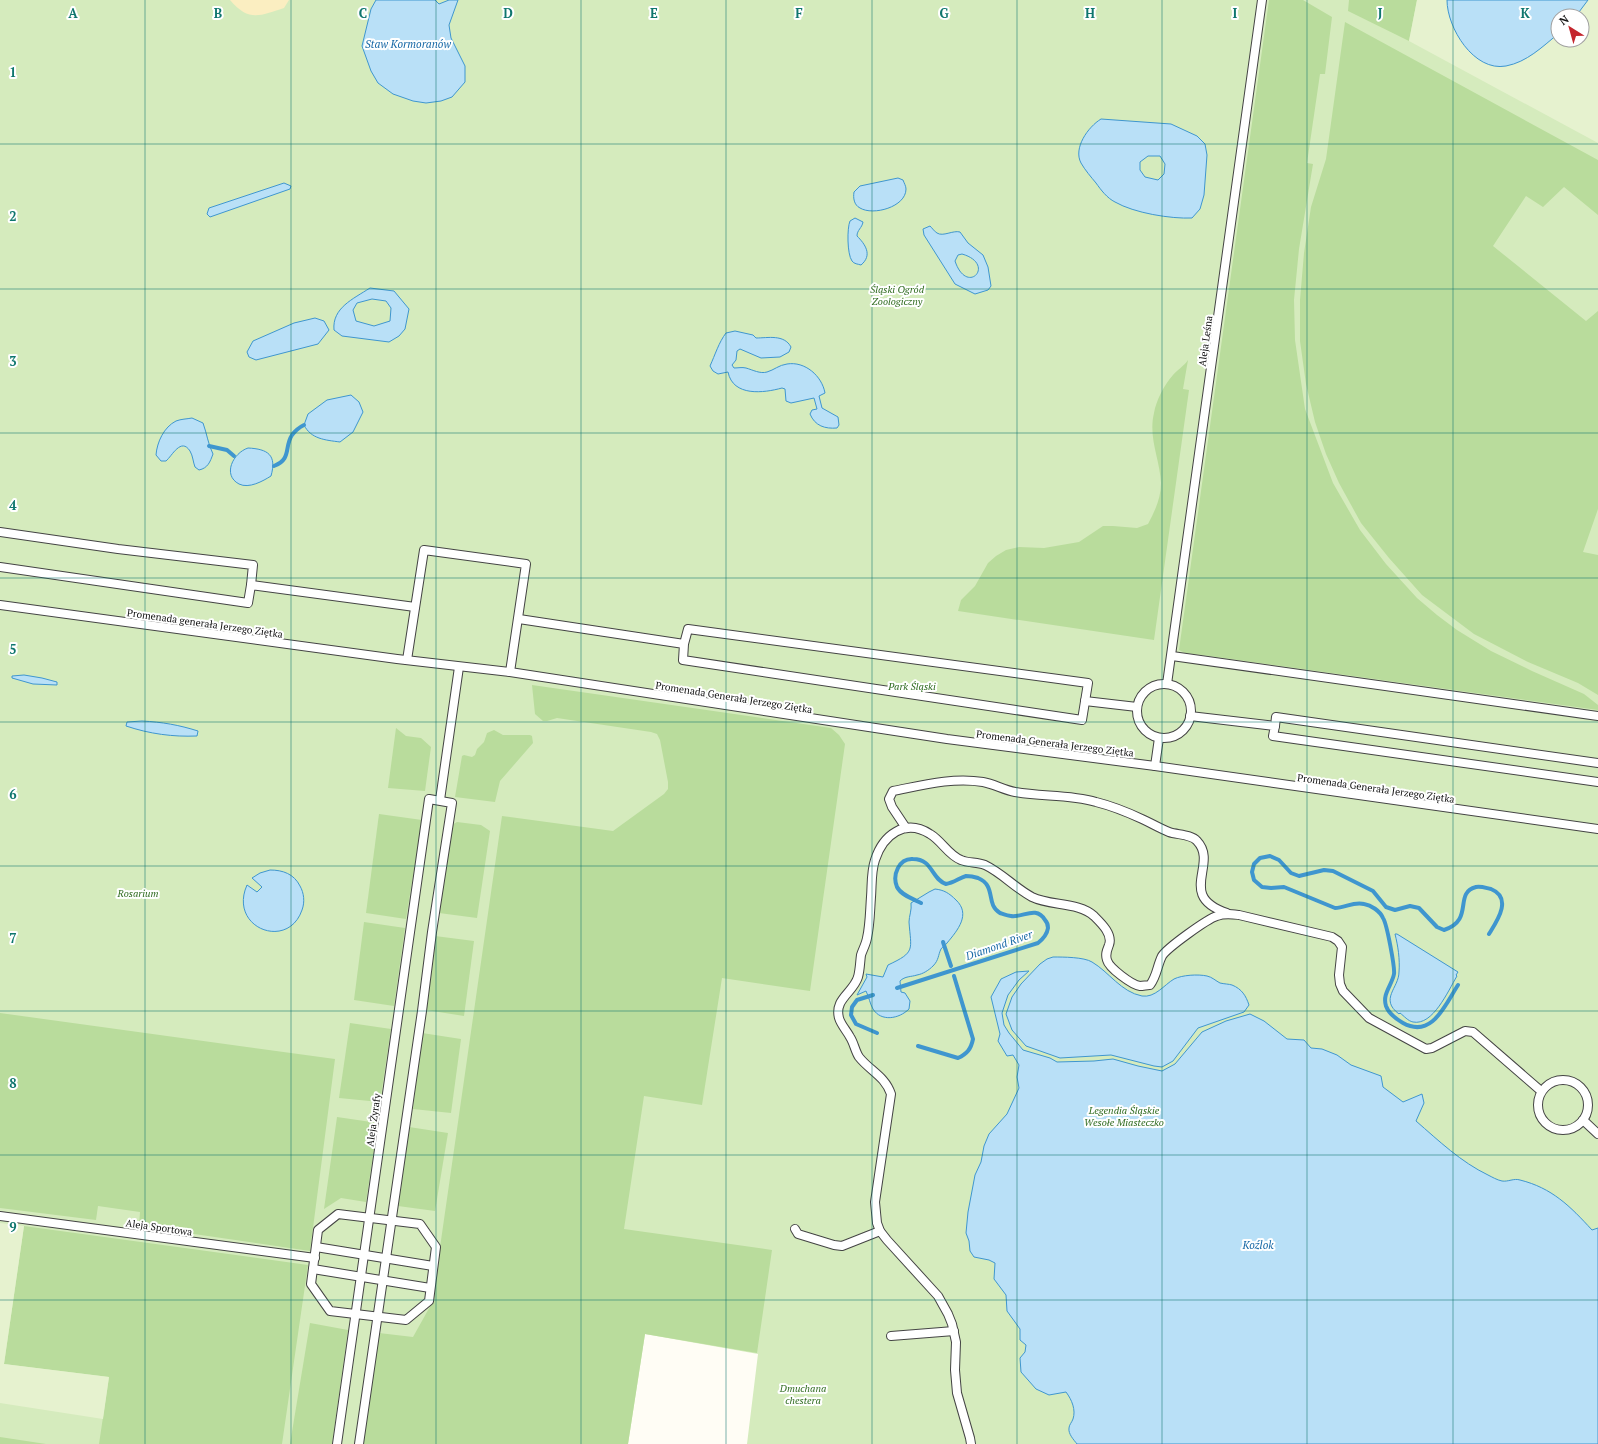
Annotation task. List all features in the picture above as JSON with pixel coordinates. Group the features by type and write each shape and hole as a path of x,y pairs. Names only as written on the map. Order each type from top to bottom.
{"street":[{"name":"Aleja Leśna","path":"1167,684 1262,0"},
{"path":"0,532 118,549 253,565 248,603 0,567"},
{"path":"406,660 424,550 526,564 510,672"},
{"path":"251,585 415,607"},
{"name":"Promenada generała Jerzego Ziętka","path":"0,605 459,667"},
{"path":"519,619 684,644"},
{"path":"688,628 1088,683 1082,720 683,660 684,644 688,628"},
{"path":"1172,656 1598,716"},
{"path":"358,1444 452,802 440,800 459,667"},
{"name":"Promenada Generała Jerzego Ziętka","path":"459,667 510,672 947,739 1155,766 1598,830"},
{"path":"1158,684 1167,684 1175,686 1185,695 1191,707 1190,716 1188,724 1179,733 1168,738 1159,738 1151,736 1139,724 1137,707 1142,696 1151,687 1158,684"},
{"path":"1085,701 1137,707"},
{"path":"1190,716 1275,726"},
{"path":"1598,763 1276,717 1273,736 1598,782"},
{"path":"1155,766 1159,738"},
{"path":"906,828 892,807 889,799 893,791 943,782 974,781 985,782 1015,792 1071,796 1096,802 1126,812 1170,833 1196,839 1202,847 1204,857 1200,884 1203,896 1207,903 1215,909 1332,937 1338,941 1342,947 1339,975 1340,984 1343,991 1369,1018 1426,1049 1432,1048 1465,1031 1473,1032 1541,1091"},
{"name":"Aleja Żyrafy","path":"337,1444 368,1218 429,799 440,800"},
{"path":"971,1444 957,1393 955,1370 956,1342 954,1331 944,1304 880,1231 876,1213 876,1191 891,1094 888,1085 859,1056 851,1038 839,1018 838,1008 842,998 855,983 858,977 862,954 867,938 872,872 878,852 883,843 895,831 906,828 920,829 930,834 950,853 962,861 984,865 1032,897 1045,902 1057,903 1087,911 1106,928 1110,938 1110,943 1106,950 1107,960 1111,967 1130,982 1140,986 1150,985 1155,979 1162,957 1168,948 1206,921 1216,916 1228,913"},
{"path":"1564,1079 1572,1081 1580,1086 1585,1092 1588,1101 1588,1110 1583,1120 1572,1128 1565,1130 1556,1129 1549,1126 1543,1121 1537,1106 1541,1091 1547,1084 1555,1080 1564,1079"},
{"path":"1583,1120 1598,1134"},
{"path":"338,1214 391,1221 420,1224 436,1247 429,1301 406,1320 330,1311 311,1284 318,1230 338,1214"},
{"name":"Aleja Sportowa","path":"0,1216 315,1258"},
{"path":"795,1229 798,1234 842,1246 880,1231"},
{"path":"316,1247 434,1266"},
{"path":"313,1269 430,1288"},
{"path":"891,1336 954,1331"}],"green space":[{"name":"Park Śląski","path":"0,0 1598,0 1598,1444 747,1444 758,1354 645,1334 628,1444 0,1444"},
{"path":"1269,0 1303,0 1332,17 1325,74 1320,74 1307,163 1313,164 1299,249 1294,300 1295,340 1305,409 1333,483 1360,530 1386,564 1417,598 1457,630 1491,651 1584,694 1598,705 1598,710 1185,653 1179,650"},
{"path":"1349,0 1417,0 1409,41 1348,11"},
{"path":"1417,0 1598,0 1598,143 1409,41"},
{"path":"1345,22 1598,160 1598,215 1564,187 1543,207 1526,196 1493,246 1586,321 1598,311 1598,509 1583,552 1598,555 1598,695 1578,683 1528,662 1474,634 1422,595 1389,558 1361,523 1339,483 1326,454 1315,422 1306,384 1300,341 1300,300 1304,253 1311,207 1326,159"},
{"path":"1188,360 1183,389 1189,390 1154,640 958,611 961,600 975,586 988,563 1006,550 1019,547 1044,548 1079,542 1103,526 1137,528 1148,524 1157,504 1161,489 1160,474 1152,431 1155,408 1167,383"},
{"path":"532,685 831,728 839,735 845,744 810,991 722,978 702,1105 644,1096 624,1229 772,1250 757,1353 645,1334 628,1444 363,1444 379,1333 413,1337 432,1303 502,816 613,831 664,794 668,789 660,740 657,734 557,718 543,721 535,714"},
{"path":"396,728 406,736 421,738 431,747 425,791 388,788"},
{"path":"494,730 503,735 530,735 532,736 533,743 500,781 495,802 455,797 462,756 472,757 475,755 477,749 484,742 487,733"},
{"path":"379,814 422,820 406,919 366,913"},
{"path":"457,822 481,825 490,831 477,918 439,913 452,825"},
{"path":"364,922 405,928 394,1006 354,1000"},
{"path":"435,936 474,941 464,1016 426,1010"},
{"path":"0,1013 335,1059 310,1251 139,1226 140,1212 98,1206 96,1220 0,1208"},
{"path":"350,1023 391,1029 380,1102 339,1098"},
{"path":"422,1033 461,1039 451,1113 413,1109"},
{"path":"337,1117 378,1123 366,1202 341,1198 324,1209"},
{"path":"409,1127 448,1133 435,1211 398,1206"},
{"path":"0,1223 24,1226 4,1364 109,1377 103,1419 0,1403"},
{"path":"24,1226 308,1265 282,1444 99,1444 109,1377 4,1364"},
{"path":"310,1323 348,1330 332,1444 290,1444"},
{"path":"0,1437 46,1444 0,1444"}],"sand":[{"path":"230,0 289,0 284,8 261,15 255,15 243,12"}],"water":[{"name":"Staw Kormoranów","path":"376,0 435,0 439,4 449,0 458,0 449,25 451,38 465,66 465,82 452,97 441,101 426,103 413,101 393,94 378,83 371,71 362,46 371,9"},
{"path":"1447,0 1588,0 1582,8 1550,8 1550,40 1527,58 1506,66 1494,66 1483,62 1473,55 1464,46 1457,35 1448,11"},
{"path":"1101,119 1171,124 1197,136 1205,144 1207,155 1204,195 1200,209 1192,218 1163,216 1142,212 1123,206 1107,196 1084,168 1079,157 1080,145 1083,138","holes":["1148,156 1160,156 1165,164 1164,174 1158,180 1145,177 1140,170 1140,162"]},
{"path":"898,178 903,180 906,189 905,195 901,201 895,205 873,211 860,208 855,203 854,192 860,186"},
{"path":"284,183 291,186 290,189 210,217 207,214 209,208"},
{"path":"855,218 863,222 857,236 865,246 867,257 861,265 852,261 848,247 849,224 850,221"},
{"path":"930,226 939,234 960,232 968,243 983,255 988,267 991,286 988,290 975,294 955,284 924,235 923,229","holes":["962,254 972,259 977,264 978,270 976,275 972,277 966,276 960,271 955,261 958,255"]},
{"path":"370,288 394,291 409,309 405,329 399,336 389,342 342,336 334,330 334,322 340,310 351,300","holes":["372,299 386,301 391,308 390,321 374,326 356,321 353,310 357,303"]},
{"path":"315,318 324,321 329,330 318,344 256,360 249,357 247,352 253,341 294,323"},
{"path":"735,331 753,335 756,338 780,338 788,343 791,347 789,352 780,357 761,358 740,349 737,351 736,360 732,365 734,368 744,368 756,372 767,372 781,365 787,364 806,367 812,371 820,381 825,393 819,396 822,408 838,417 839,425 837,428 821,426 812,418 810,414 812,410 817,409 814,398 791,403 786,401 785,389 782,388 758,392 750,391 736,386 731,380 728,372 718,374 713,371 710,366 721,340 726,333"},
{"path":"351,395 359,402 363,412 353,432 340,442 319,438 307,430 304,425 308,414 327,400"},
{"path":"192,418 203,423 213,454 211,460 205,468 199,470 195,467 190,451 187,447 183,446 177,449 166,461 161,461 156,455 162,435 168,427 176,421"},
{"path":"248,448 261,450 269,454 272,458 273,469 271,476 256,484 247,486 239,484 234,480 230,470 234,459 238,454"},
{"path":"24,675 57,682 57,685 33,684 12,678 12,676"},
{"path":"142,721 170,724 191,729 198,731 197,736 162,734 126,726 127,722"},
{"path":"270,870 284,872 295,878 300,886 304,898 302,910 295,922 285,929 273,931 262,929 252,923 246,913 243,900 247,885 257,892 262,887 252,878 260,873"},
{"path":"935,889 949,894 960,905 963,916 959,927 941,949 933,966 924,973 906,977 900,981 901,992 905,993 910,1001 909,1009 895,1017 890,1018 881,1016 873,1009 866,991 857,995 867,977 866,974 883,977 888,965 903,957 910,949 909,922 911,903"},
{"path":"1395,934 1458,972 1439,1006 1427,1019 1420,1022 1409,1021 1393,1009 1391,1003 1390,998 1399,972"},
{"path":"1053,957 1088,960 1098,966 1121,986 1135,994 1142,996 1155,993 1177,978 1190,975 1207,976 1220,983 1232,985 1241,991 1249,1005 1244,1012 1198,1028 1173,1061 1162,1067 1111,1055 1060,1058 1026,1046 1012,1030 1006,1014 1012,997 1021,984 1040,964"},
{"name":"Koźlok","path":"1029,971 1019,980 1008,995 1002,1013 1004,1025 1023,1050 1050,1058 1057,1062 1113,1059 1162,1071 1175,1064 1202,1032 1226,1021 1250,1014 1264,1021 1287,1039 1304,1040 1311,1048 1322,1049 1337,1055 1351,1065 1381,1076 1383,1087 1403,1102 1422,1094 1424,1103 1416,1121 1459,1157 1478,1170 1498,1180 1518,1180 1531,1183 1542,1188 1560,1199 1592,1230 1598,1228 1598,1444 1077,1444 1069,1432 1069,1426 1073,1419 1074,1409 1066,1392 1049,1395 1036,1389 1021,1372 1020,1358 1025,1352 1026,1345 1020,1340 1020,1329 1007,1311 1006,1295 994,1279 995,1263 989,1260 974,1257 970,1251 966,1233 968,1212 975,1175 981,1162 984,1146 989,1134 1007,1114 1019,1088 1017,1077 1019,1065 1013,1055 1007,1056 998,1041 1000,1034 991,997 1001,979 1016,972"}],"waterway":[{"path":"274,466 283,460 292,435 304,425"},
{"path":"209,446 227,450 234,456"},
{"path":"1458,985 1443,1010 1430,1023 1422,1027 1413,1027 1403,1023 1393,1016 1385,1002 1385,997 1393,978 1394,970 1387,928 1380,913 1372,907 1360,903 1335,908 1284,887 1262,887 1254,880 1252,872 1254,864 1260,858 1270,856 1279,860 1291,873 1299,876 1324,870 1333,871 1373,891 1386,907 1395,910 1410,906 1419,908 1437,927 1444,930 1453,926 1459,920 1462,914 1464,901 1469,890 1476,887 1491,889 1498,893 1502,904 1496,923 1489,934"},
{"name":"Diamond River","path":"897,988 1038,943 1044,937 1048,928 1046,922 1038,913 1029,913 1016,916 1008,916 1000,913 993,905 989,890 984,881 978,878 966,876 952,883 946,884 937,878 924,862 920,860 908,859 900,864 896,873 895,877 897,887 904,895 921,903"},
{"name":"Diamond River","path":"943,942 951,966"},
{"name":"Diamond River","path":"918,1046 958,1058 964,1055 970,1048 973,1039 954,976"},
{"name":"Diamond River","path":"873,995 857,1000 852,1007 851,1015 856,1024 877,1033"}],"park label":[{"name":"Śląski Ogród Zoologiczny","path":"897,294"},
{"name":"Rosarium","path":"138,893"},
{"name":"Legendia Śląskie Wesołe Miasteczko","path":"1124,1116"},
{"name":"Dmuchana chestera","path":"803,1394"}]}
